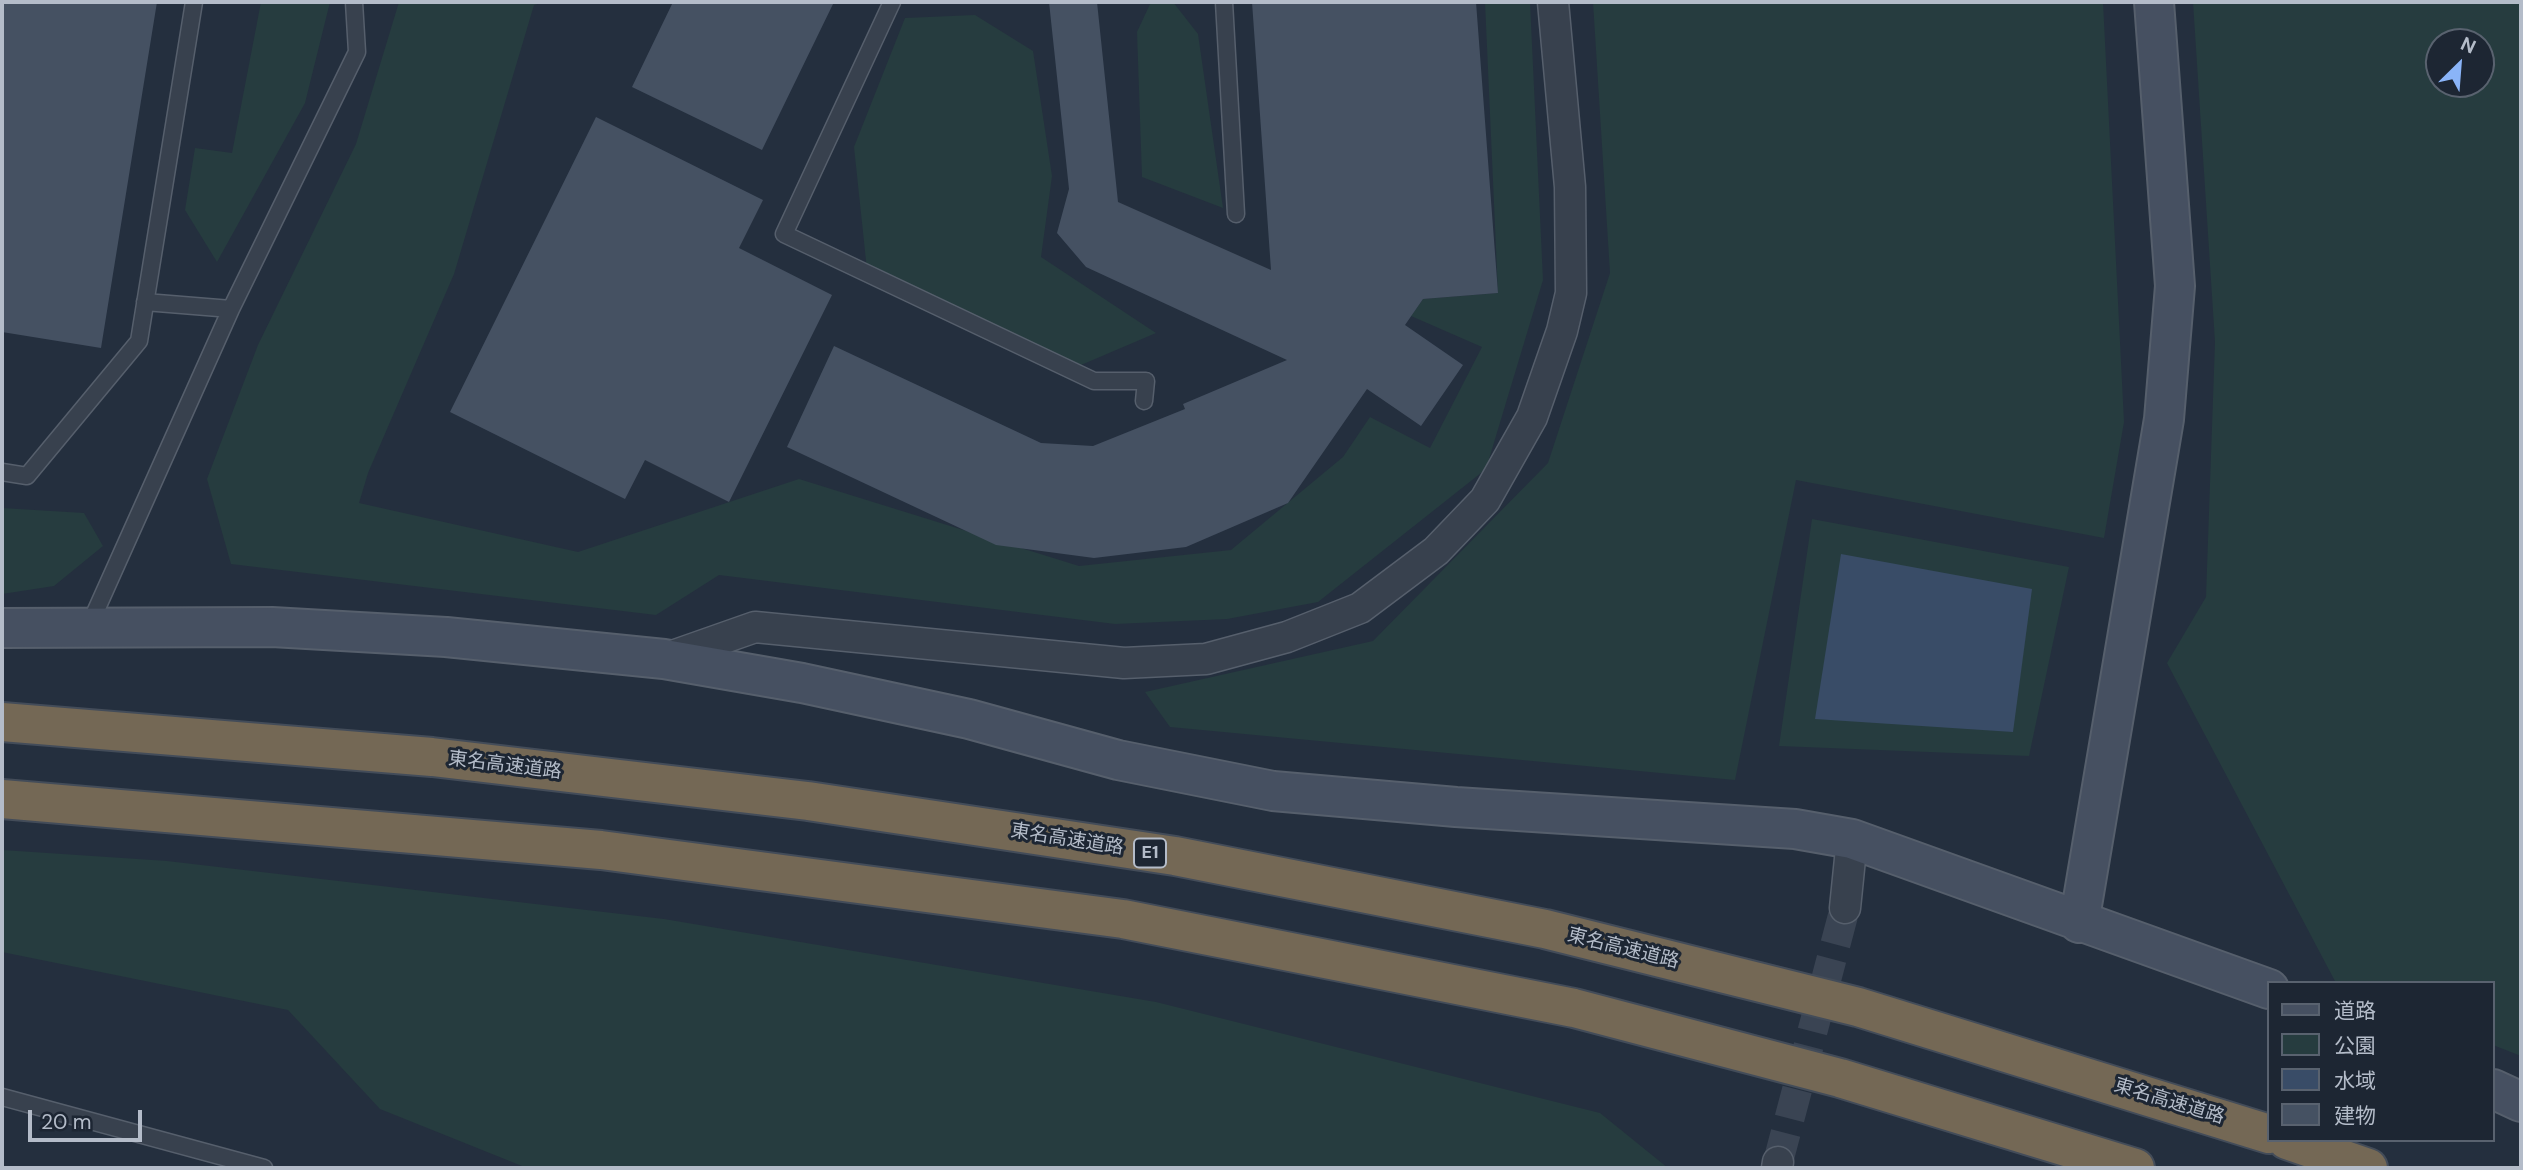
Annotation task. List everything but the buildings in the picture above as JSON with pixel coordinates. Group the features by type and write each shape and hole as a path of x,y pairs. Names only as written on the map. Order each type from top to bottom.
{"highway":[{"name":"東名高速道路","path":"2,722 432,757 808,801 1175,856 1545,929 1858,1007 2268,1134"},
{"path":"2,799 601,850 1123,919 1574,1008 1840,1078 2135,1168"},
{"path":"2293,1142 2368,1168"}],"street":[{"path":"664,659 755,627 1124,663 1206,659 1287,637 1360,608 1426,559 1485,500 1532,417 1562,331 1571,293 1570,187 1553,2"},
{"path":"2079,923 2164,419 2175,286 2154,2"},
{"path":"2,628 285,628 446,637 664,659 802,682 969,719 1118,760 1273,791 1456,807 1795,829 1852,839 2079,923 2268,989"},
{"path":"1845,908 1852,839"},
{"path":"2495,1090 2521,1102"}],"lane":[{"path":"2,472 27,476 139,341 194,2"},
{"path":"88,627 230,309 356,52 354,2"},
{"path":"892,2 784,233 1094,381 1146,381 1144,401"},
{"path":"1224,2 1236,214"},
{"path":"145,302 230,309"},
{"path":"2,1097 211,1161 264,1168"}],"green space":[{"path":"261,2 330,2 305,103 217,262 185,210 195,148 232,153"},
{"path":"399,2 544,2 534,5 454,274 368,473 359,503 578,552 799,479 1079,566 1231,550 1343,457 1370,417 1430,448 1482,347 1411,316 1423,299 1498,293 1485,2 1530,2 1543,280 1486,469 1318,602 1227,619 1115,624 719,575 656,615 231,564 207,479 258,345 356,144"},
{"path":"1151,2 1173,2 1198,34 1223,208 1142,177 1137,32"},
{"path":"1593,2 2103,2 2124,422 2104,538 1796,480 1735,780 1170,727 1145,692 1373,641 1548,463 1610,273"},
{"path":"2193,2 2521,2 2521,1056 2495,1046 2495,981 2335,981 2167,663 2206,597 2215,342"},
{"path":"975,15 1033,51 1052,176 1041,257 1156,333 1081,365 867,270 854,147 905,18"},
{"path":"2,508 84,513 103,546 54,586 2,594"},
{"path":"1812,519 2069,567 2029,756 1779,746"},
{"path":"2,850 167,861 664,919 1156,1002 1600,1113 1668,1168 527,1168 380,1109 288,1010 2,952"}],"water":[{"path":"1841,554 2032,589 2013,732 1815,719"}],"tunnel":[{"path":"1778,1162 1845,908"}]}
